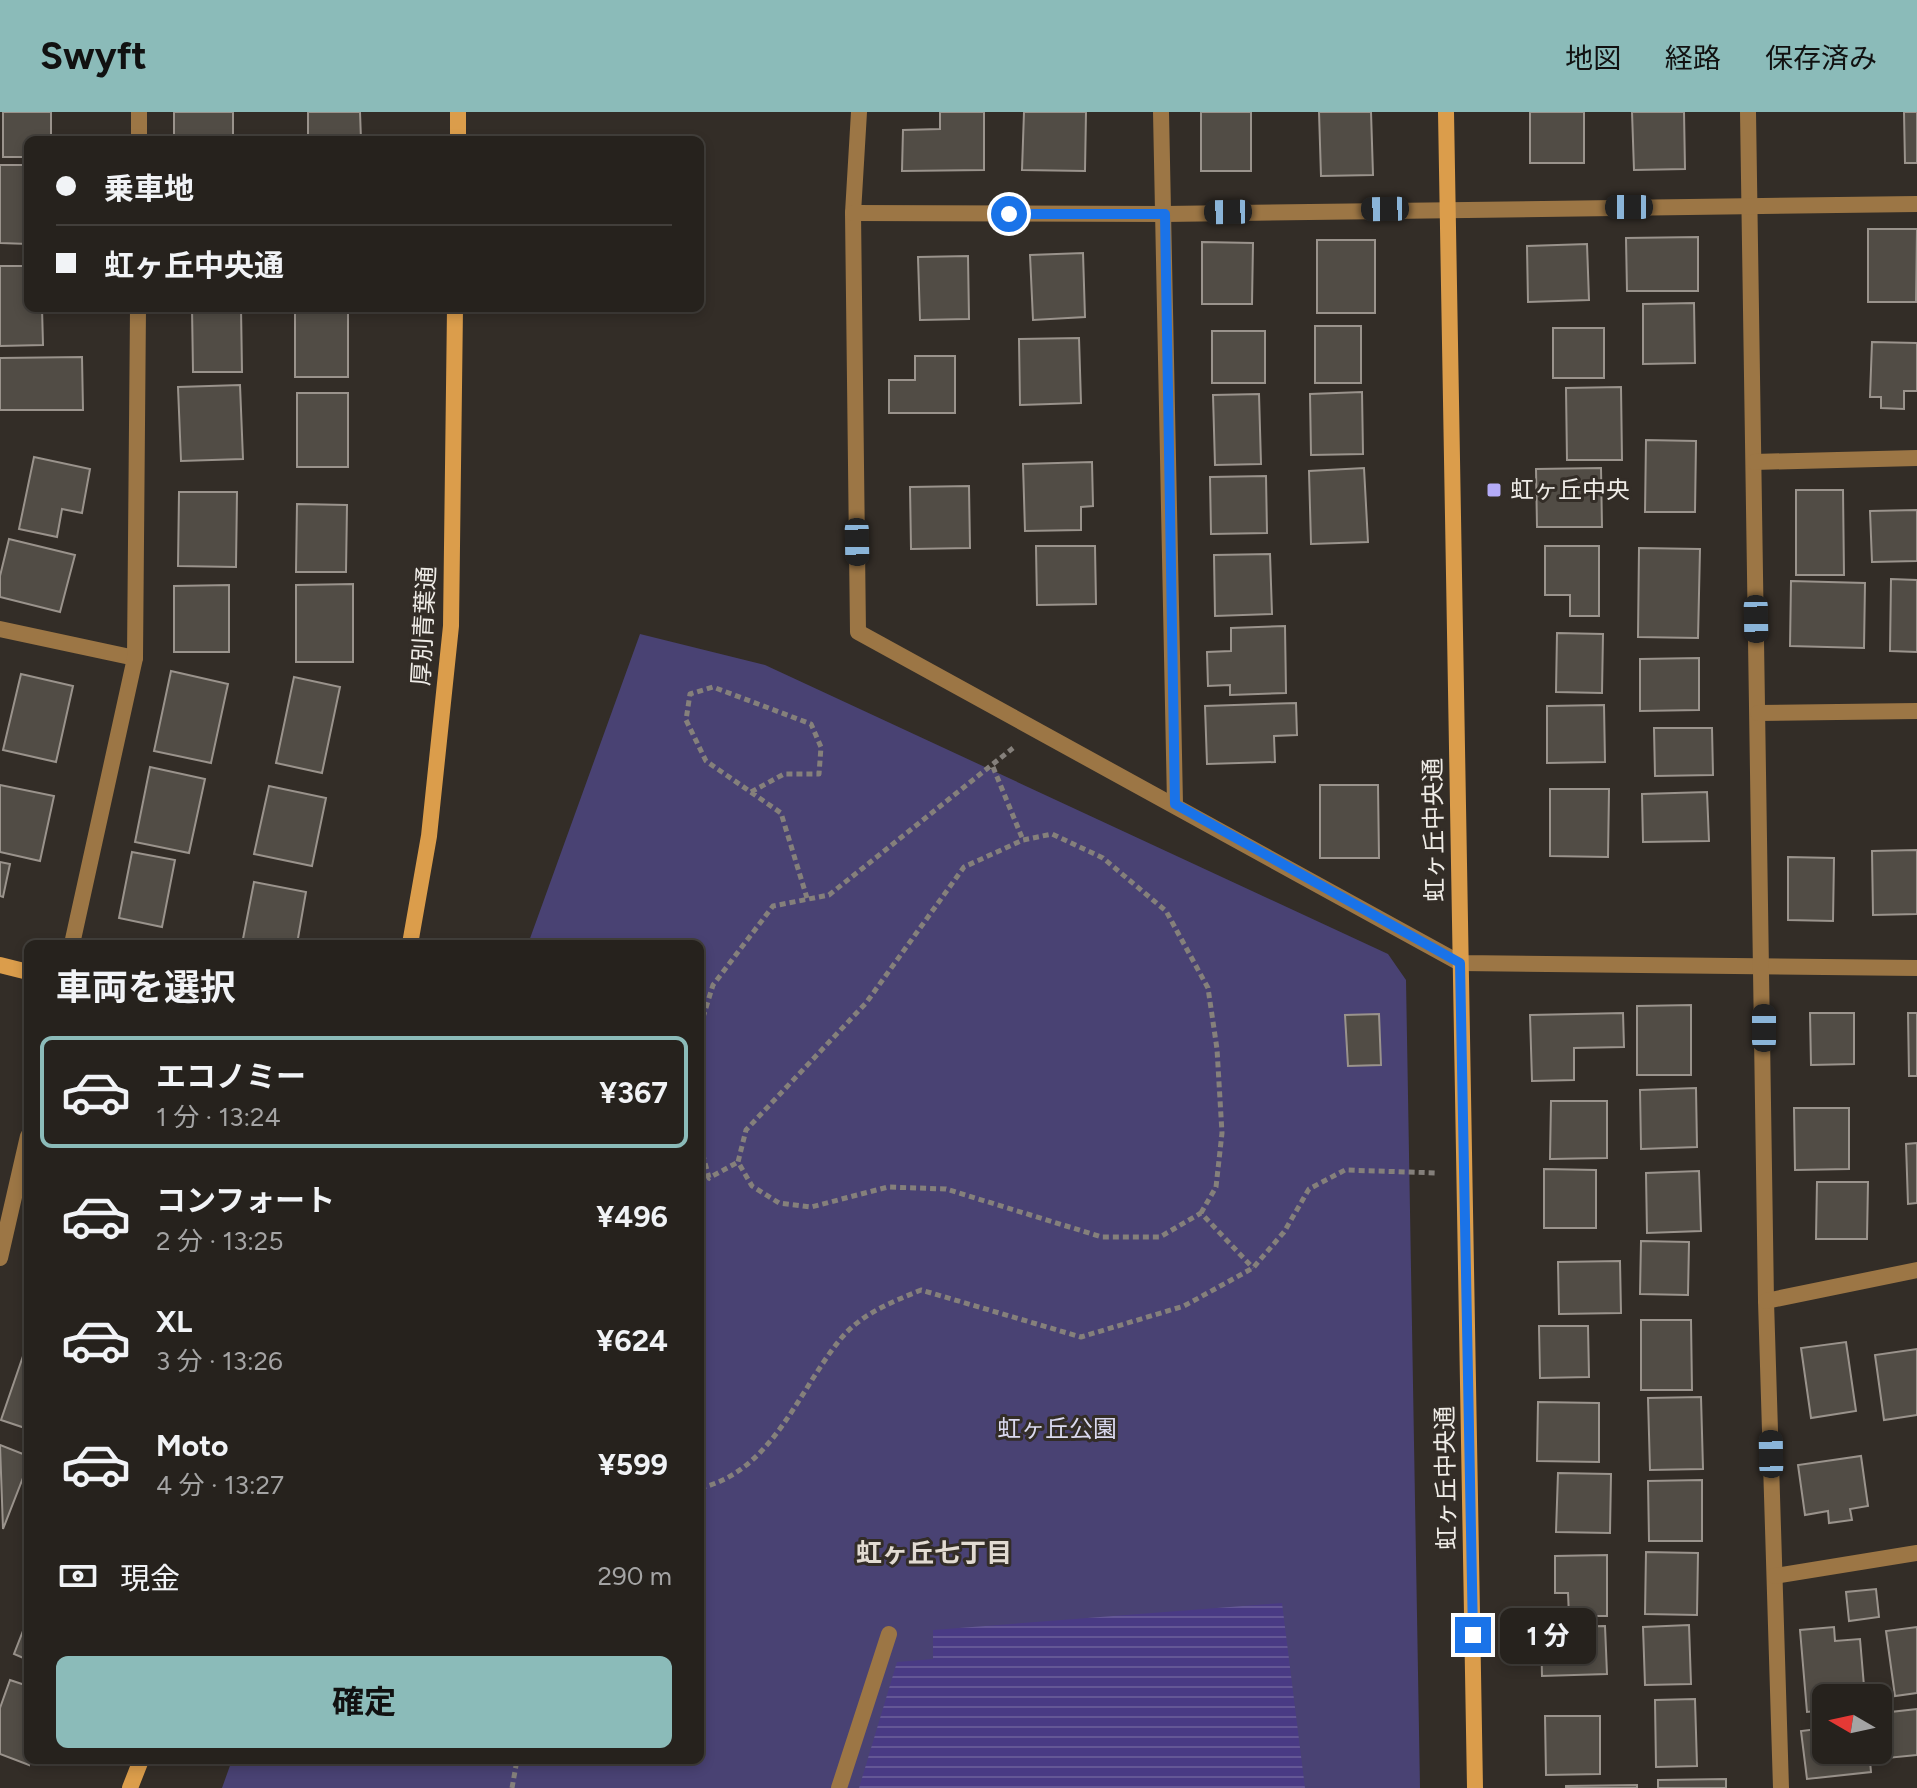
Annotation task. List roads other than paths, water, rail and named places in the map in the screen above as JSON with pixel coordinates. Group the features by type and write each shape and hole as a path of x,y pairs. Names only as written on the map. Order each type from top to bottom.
{"street":[{"path":"139,112 139,136"},
{"path":"458,112 458,136"},
{"path":"859,112 853,213 858,632 1460,963 1917,968"},
{"path":"1161,112 1175,804"},
{"name":"虹ヶ丘中央通","path":"1446,112 1475,1788"},
{"path":"1748,112 1764,967 1766,1301 1781,1788"},
{"path":"853,213 1165,214 1447,207 1917,204"},
{"path":"73,940 135,658 138,312"},
{"name":"厚別青葉通","path":"411,940 429,836 451,626 455,312"},
{"path":"1754,462 1917,458"},
{"path":"0,629 135,658"},
{"path":"1758,713 1917,711"},
{"path":"0,965 24,971"},
{"path":"0,1258 24,1153"},
{"path":"1766,1301 1917,1270"},
{"path":"1775,1576 1917,1553"},
{"path":"839,1788 889,1634"},
{"path":"130,1788 139,1764"}],"place":[{"name":"虹ヶ丘中央","path":"1494,490"}],"district":[{"name":"虹ヶ丘七丁目","path":"934,1553"}],"park label":[{"name":"虹ヶ丘公園","path":"1057,1429"}]}
